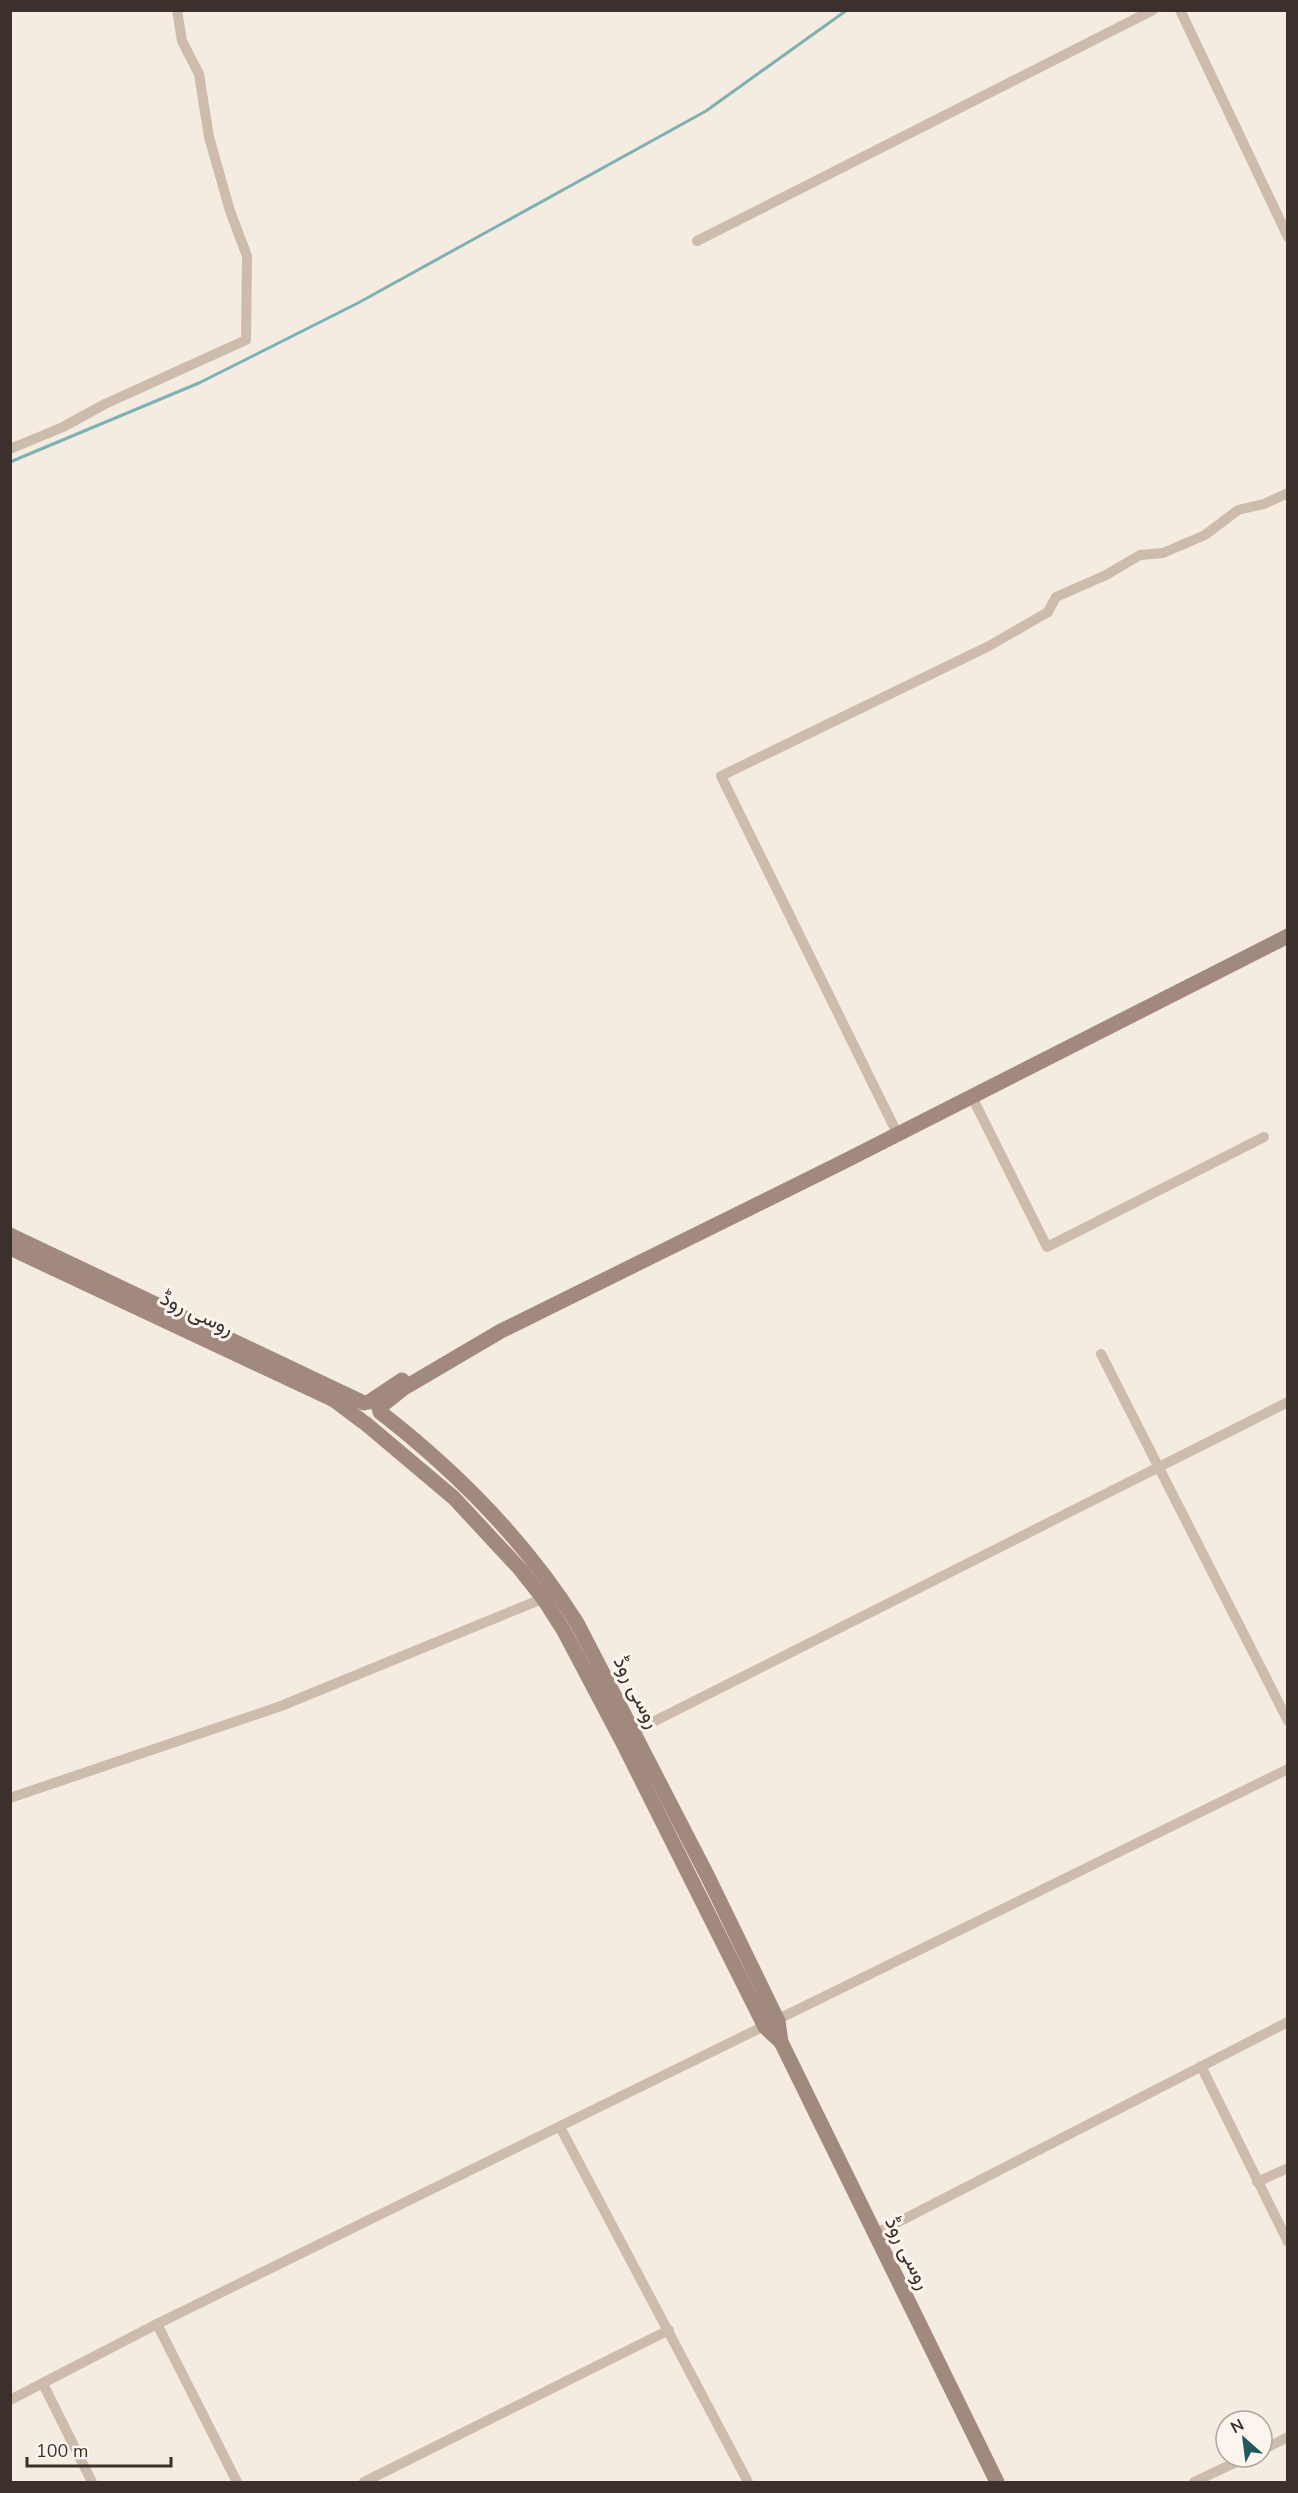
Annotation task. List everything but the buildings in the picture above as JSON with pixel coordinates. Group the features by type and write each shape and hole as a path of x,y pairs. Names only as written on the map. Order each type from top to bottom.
{"main road":[{"path":"363,1422 358,1409 373,1406 501,1330 897,1134 1287,936"},
{"name":"روسی روڈ","path":"10,1235 373,1406 425,1447 474,1494 593,1652 772,2024 997,2482"},
{"name":"روسی روڈ","path":"10,1248 334,1400 454,1498 520,1569 550,1595 564,1630 772,2024"}],"street":[{"path":"10,449 63,427 105,404 246,340 247,256 230,211 209,137 199,74 182,41 177,10"},
{"path":"697,242 1153,10"},
{"path":"1180,10 1287,237"},
{"path":"897,1134 721,776 989,646 1048,612 1056,597 1106,575 1140,555 1163,553 1205,535 1238,510 1264,504 1287,493"},
{"path":"971,1095 1047,1247 1264,1137"},
{"path":"1101,1354 1287,1721"},
{"path":"633,1732 1287,1402"},
{"path":"10,1798 281,1706 550,1595"},
{"path":"10,2400 157,2324 772,2024 1287,1769"},
{"path":"875,2234 1287,2022"},
{"path":"1201,2066 1287,2242"},
{"path":"560,2127 748,2482"},
{"path":"1257,2182 1287,2168"},
{"path":"157,2324 237,2482"},
{"path":"364,2482 669,2330"},
{"path":"43,2384 92,2482"},
{"path":"1194,2482 1222,2469"}],"waterway":[{"path":"10,462 199,383 358,303 706,111 847,10"}]}
